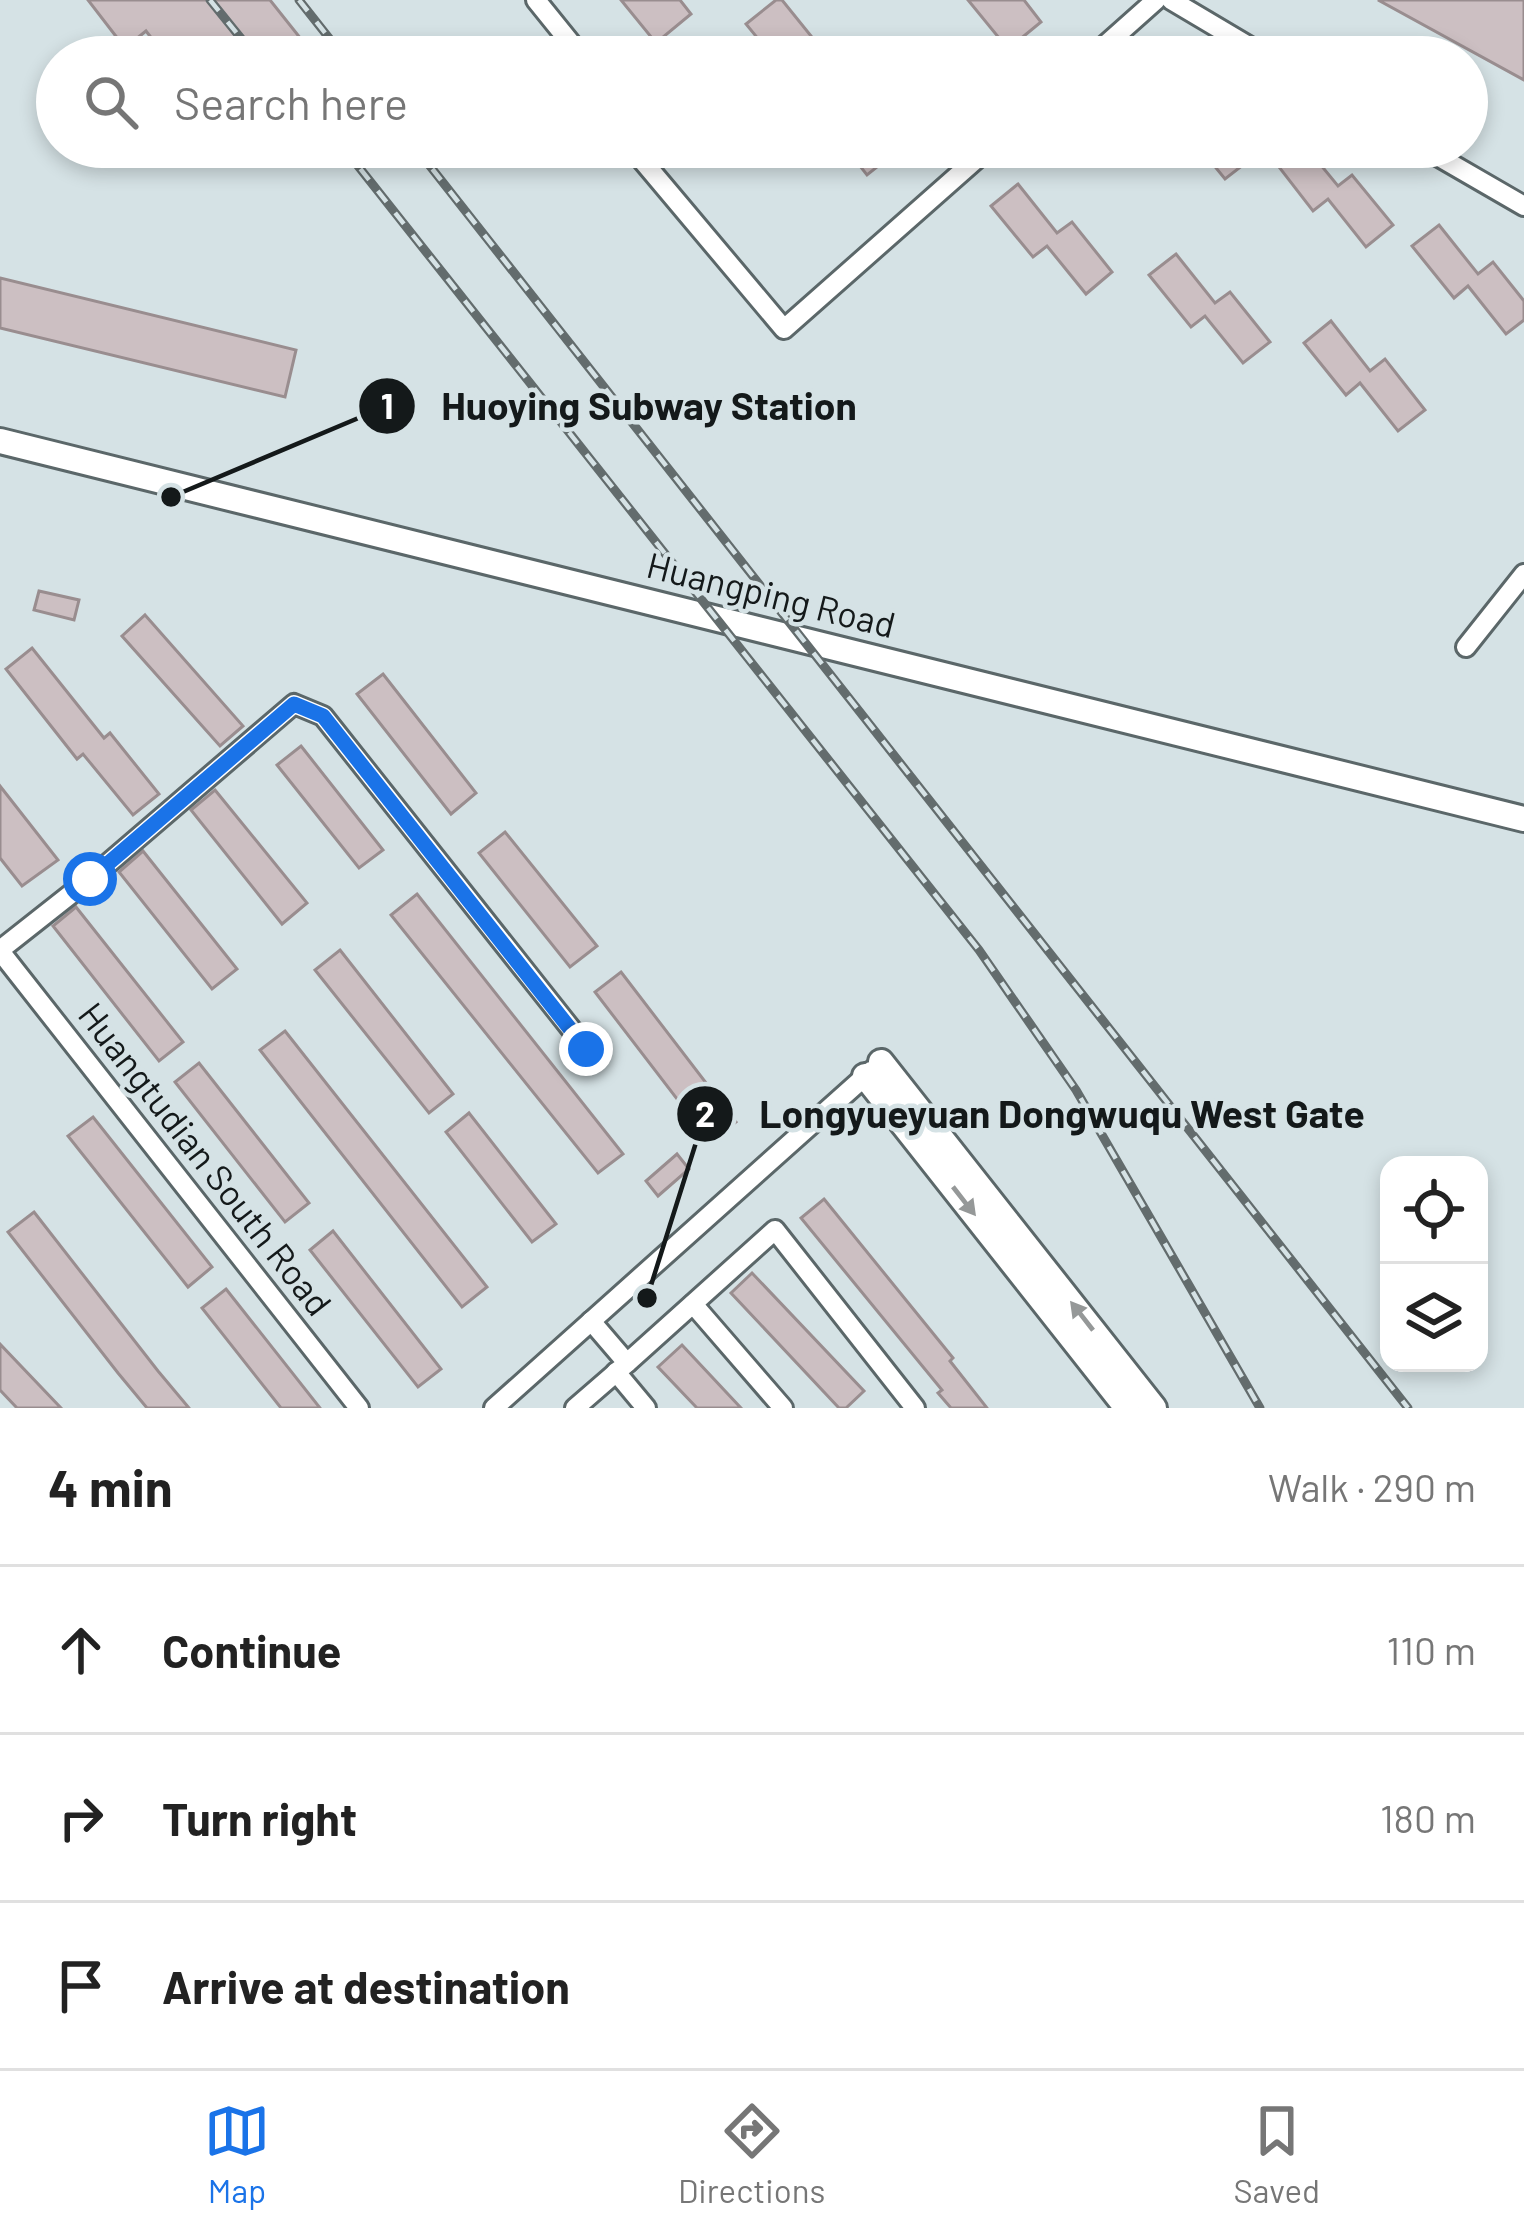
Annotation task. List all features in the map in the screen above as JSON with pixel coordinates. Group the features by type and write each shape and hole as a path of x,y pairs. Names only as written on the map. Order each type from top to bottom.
{"main road":[{"name":"Huangping Road","path":"0,430 1524,807"},
{"name":"Huangping Road","path":"0,441 1524,819"},
{"path":"873,1069 1127,1408"},
{"path":"873,1069 1154,1408"}],"street":[{"path":"536,0 565,36"},
{"path":"1116,36 1156,0"},
{"path":"1171,0 1232,36"},
{"path":"650,168 784,329 966,168"},
{"path":"1458,168 1524,206"},
{"path":"1466,647 1524,574"},
{"path":"0,951 294,704 323,716 586,1049"},
{"name":"Huangtudian South Road","path":"0,951 358,1408"},
{"path":"494,1408 873,1069"},
{"path":"575,1408 775,1230 915,1408"},
{"path":"693,1304 783,1408"},
{"path":"592,1321 646,1408"}],"building":[{"path":"88,0 270,0 299,36 150,36 146,31 140,36 116,36"},
{"path":"621,0 680,0 691,14 664,36 650,36"},
{"path":"782,0 811,36 756,36 746,24"},
{"path":"968,0 1024,0 1041,22 1024,36 997,36"},
{"path":"1378,0 1524,0 1524,80 1488,60 1488,36 1444,36"},
{"path":"1216,168 1239,168 1225,179"},
{"path":"1280,168 1323,168 1338,186 1352,175 1393,225 1366,247 1328,199 1313,211"},
{"path":"1018,184 1057,233 1072,222 1112,272 1086,294 1047,246 1033,257 991,206"},
{"path":"1439,225 1478,274 1493,262 1524,301 1524,320 1506,334 1468,286 1454,298 1412,246"},
{"path":"1176,254 1215,303 1230,292 1270,342 1243,363 1205,316 1191,327 1149,275"},
{"path":"0,278 296,350 285,397 0,328"},
{"path":"1331,321 1370,371 1385,359 1425,410 1398,431 1360,383 1346,395 1304,343"},
{"path":"39,591 79,600 74,620 34,610"},
{"path":"145,615 243,726 220,746 122,636"},
{"path":"32,648 104,738 110,733 159,794 133,815 83,754 77,759 6,669"},
{"path":"383,674 476,793 451,814 357,694"},
{"path":"301,746 383,850 359,868 277,765"},
{"path":"0,786 58,860 22,886 0,858"},
{"path":"215,790 307,903 282,924 191,810"},
{"path":"505,832 597,946 570,967 479,853"},
{"path":"143,851 237,969 212,989 119,872"},
{"path":"417,894 623,1154 598,1173 391,915"},
{"path":"76,907 183,1042 159,1061 53,926"},
{"path":"340,950 453,1094 429,1113 315,970"},
{"path":"621,972 736,1122 710,1142 595,992"},
{"path":"285,1031 487,1287 462,1307 260,1050"},
{"path":"199,1063 309,1203 285,1222 175,1082"},
{"path":"469,1113 556,1224 532,1242 446,1132"},
{"path":"93,1117 212,1267 188,1287 68,1136"},
{"path":"677,1154 689,1169 658,1196 646,1181"},
{"path":"824,1199 953,1358 950,1361 987,1408 951,1408 938,1393 942,1390 801,1218"},
{"path":"34,1212 189,1408 147,1408 118,1373 8,1232"},
{"path":"333,1231 441,1369 418,1387 310,1250"},
{"path":"752,1273 864,1391 846,1408 839,1408 731,1293"},
{"path":"226,1289 320,1408 281,1408 202,1308"},
{"path":"0,1344 61,1408 17,1408 0,1390"},
{"path":"682,1345 741,1408 697,1408 658,1367"}],"railway":[{"path":"210,0 239,36"},
{"path":"299,0 327,36"},
{"path":"360,168 979,950 1076,1090 1260,1408"},
{"path":"432,168 1408,1408"}],"place":[{"name":"Huoying Subway Station","path":"171,497"},
{"name":"Longyueyuan Dongwuqu West Gate","path":"647,1298"}],"route":[{"path":"90,879 294,704 323,716 586,1049"}]}
